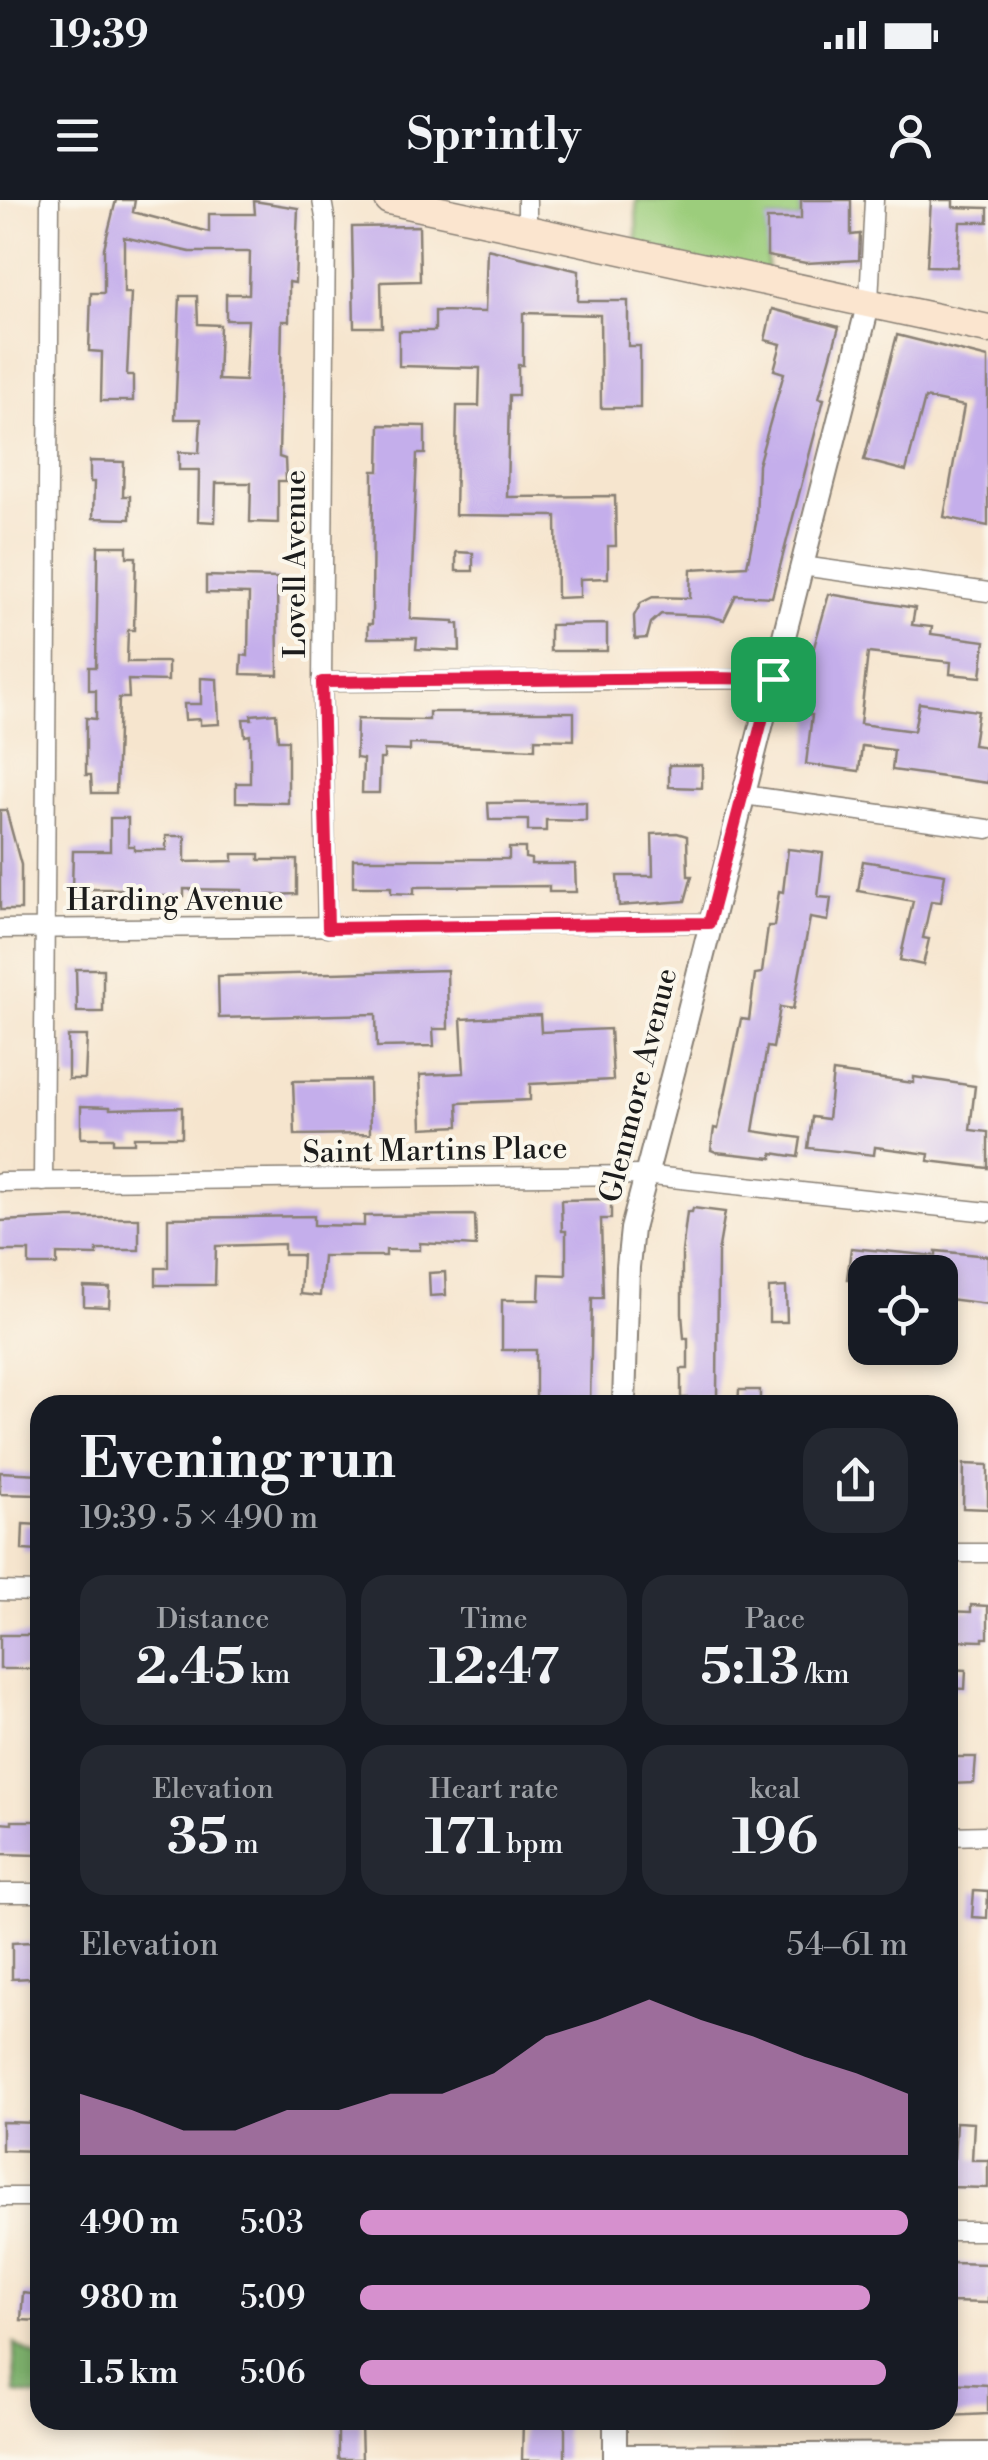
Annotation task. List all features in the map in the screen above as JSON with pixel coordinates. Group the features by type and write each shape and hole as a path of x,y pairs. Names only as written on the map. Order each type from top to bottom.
{"main road":[{"path":"389,200 526,214 869,302 988,328"}],"street":[{"path":"42,1182 50,200"},
{"name":"Lovell Avenue","path":"322,200 326,224 322,682 328,928"},
{"name":"Glenmore Avenue","path":"624,1395 628,1267 644,1175 869,302 874,200"},
{"path":"802,566 988,592"},
{"path":"322,682 773,679"},
{"path":"744,795 988,829"},
{"name":"Harding Avenue","path":"0,930 709,923"},
{"name":"Saint Martins Place","path":"0,1182 644,1175 988,1212"},
{"path":"958,1553 988,1553"},
{"path":"0,1591 30,1592"},
{"path":"958,1836 988,1835"},
{"path":"0,1893 30,1893"},
{"path":"0,2197 30,2197"},
{"path":"958,2231 988,2231"},
{"path":"615,2430 615,2458 988,2454"}],"green space":[{"path":"636,200 801,200 801,219 768,219 767,280 637,252"},
{"path":"14,2344 30,2353 30,2395 15,2393"}],"building":[{"path":"116,200 135,200 133,212 209,232 209,214 255,214 254,201 298,208 295,283 289,282 289,321 282,321 279,457 285,459 286,481 278,481 278,523 250,522 251,483 216,483 215,522 198,521 199,470 179,470 179,452 199,453 201,419 175,419 180,296 197,296 198,324 220,325 218,380 245,381 248,320 226,320 226,294 249,294 250,252 190,252 124,237 124,293 131,293 127,375 133,375 133,401 101,401 102,352 89,351 91,293 104,293 104,248"},
{"path":"801,200 851,200 851,235 860,234 859,260 806,263 767,256 767,219 801,219"},
{"path":"931,200 953,200 953,207 988,208 988,222 960,222 957,267 927,266"},
{"path":"419,226 420,281 381,282 382,327 354,327 352,227"},
{"path":"487,249 579,271 578,301 628,301 628,346 640,346 640,408 601,408 600,315 523,313 523,365 518,365 518,395 509,395 507,497 615,496 616,546 608,546 608,578 580,579 580,597 557,598 556,516 455,515 457,406 479,406 480,368 399,366 399,331 435,331 435,311 485,312"},
{"path":"772,309 839,327 772,597 736,595 724,620 661,614 651,623 647,638 635,639 634,616 641,603 653,597 690,598 691,569 747,566 756,523 758,465 784,373 774,370 781,344 765,340"},
{"path":"897,335 988,358 988,526 944,517 964,406 925,398 906,471 864,460"},
{"path":"380,425 425,426 425,454 417,454 410,619 459,624 460,651 416,649 417,638 368,638 368,624 372,624 373,471 379,471"},
{"path":"90,461 124,462 123,496 130,496 130,519 93,518"},
{"path":"98,546 127,546 127,557 136,557 134,630 128,630 127,662 168,662 168,681 128,680 129,698 119,698 116,793 92,793 91,775 86,775 86,718 96,719 96,690 89,690 89,667 96,667"},
{"path":"456,552 473,553 473,571 456,571"},
{"path":"206,576 277,578 278,675 241,674 242,655 248,656 249,594 206,593"},
{"path":"829,594 915,608 912,625 932,627 931,634 985,641 981,677 950,674 951,662 868,653 860,724 914,731 919,703 978,711 973,745 988,747 988,783 892,770 894,750 862,746 859,771 806,764 812,715 796,712 799,690 807,691 812,654"},
{"path":"607,624 607,651 550,651 550,625"},
{"path":"201,678 217,679 219,724 200,725 200,719 185,720 184,704 201,704"},
{"path":"429,712 574,712 574,740 535,739 535,749 410,744 410,751 384,750 379,793 362,793 363,759 356,758 357,719 429,720"},
{"path":"276,713 278,740 288,740 288,803 236,802 236,783 250,783 250,735 245,736 243,719"},
{"path":"669,765 702,765 702,788 669,787"},
{"path":"586,802 586,821 546,820 546,831 528,831 528,820 489,820 488,803"},
{"path":"0,810 6,810 21,865 21,910 0,910"},
{"path":"110,818 128,818 128,846 134,846 134,850 166,850 166,836 185,836 185,862 233,861 233,854 259,854 259,860 297,860 297,894 242,896 242,890 184,889 184,896 128,896 129,890 72,889 73,851 110,851"},
{"path":"652,834 687,836 688,876 692,876 685,901 619,906 617,876 653,876"},
{"path":"509,848 525,848 525,858 531,859 531,864 575,864 576,892 549,892 549,886 414,887 414,894 391,893 391,887 353,887 353,859 509,859"},
{"path":"788,849 823,853 818,897 831,898 828,921 810,918 793,1009 780,1007 773,1048 767,1047 753,1131 801,1138 798,1157 716,1152 711,1150 714,1128 718,1129 741,1019 749,1020 755,974 762,973 768,926 774,926 779,891 783,892"},
{"path":"863,861 945,874 941,902 931,901 923,938 929,939 923,965 900,960 913,901 858,891"},
{"path":"76,969 103,969 103,1012 77,1012"},
{"path":"447,970 448,1029 433,1029 434,1046 377,1047 376,1014 219,1018 218,976"},
{"path":"540,1015 541,1032 610,1029 613,1080 530,1084 530,1100 458,1103 459,1126 422,1128 420,1075 464,1073 461,1019"},
{"path":"68,1036 87,1036 85,1079 68,1079"},
{"path":"833,1072 975,1086 970,1130 988,1132 988,1168 928,1161 929,1154 875,1147 874,1155 808,1148 812,1117 828,1119"},
{"path":"369,1080 370,1134 295,1135 293,1081"},
{"path":"81,1106 182,1107 182,1137 134,1137 134,1143 113,1143 113,1138 81,1138"},
{"path":"611,1199 611,1219 601,1219 603,1298 592,1298 590,1395 536,1395 536,1350 502,1350 502,1300 539,1300 540,1274 566,1275 561,1200"},
{"path":"693,1208 725,1212 718,1253 717,1395 681,1395 681,1369 688,1369 688,1338 684,1338 682,1314 682,1252 687,1212"},
{"path":"475,1215 476,1246 420,1243 420,1250 386,1250 386,1256 323,1256 320,1296 300,1294 302,1255 284,1255 284,1244 216,1246 215,1285 156,1285 156,1268 168,1268 168,1218 314,1216 314,1225 364,1226 364,1216"},
{"path":"139,1218 139,1250 57,1254 57,1265 29,1265 29,1251 0,1251 0,1221"},
{"path":"851,1248 925,1255 850,1255"},
{"path":"936,1251 988,1256 988,1304 958,1300 958,1255 936,1255"},
{"path":"445,1272 446,1295 430,1296 429,1273"},
{"path":"84,1287 110,1288 109,1307 84,1306"},
{"path":"786,1287 787,1322 769,1322 769,1288"},
{"path":"739,1390 760,1390 760,1395 739,1395"},
{"path":"964,1464 988,1465 988,1509 963,1508"},
{"path":"0,1472 30,1474 30,1495 0,1494"},
{"path":"23,1524 30,1524 30,1550 22,1550"},
{"path":"971,1605 988,1606 988,1638 983,1641 958,1640 958,1611 971,1612"},
{"path":"0,1635 30,1635 30,1669 0,1669"},
{"path":"958,1670 966,1670 965,1689 958,1689"},
{"path":"958,1757 976,1757 974,1783 958,1784"},
{"path":"30,1821 30,1855 0,1854 0,1823"},
{"path":"974,1891 988,1892 987,1918 972,1917"},
{"path":"30,1942 30,1978 12,1979 12,1943"},
{"path":"2,2122 30,2123 30,2151 2,2150"},
{"path":"958,2122 974,2123 972,2160 988,2160 988,2188 958,2187"},
{"path":"958,2263 988,2264 988,2303 958,2302"},
{"path":"23,2293 30,2294 30,2320 21,2320"},
{"path":"958,2384 988,2385 988,2414 958,2416"},
{"path":"338,2430 361,2430 362,2459 338,2459"},
{"path":"523,2430 565,2430 565,2460 522,2460"}],"route":[{"path":"773,679 709,923 328,928 322,682 773,679"}]}
